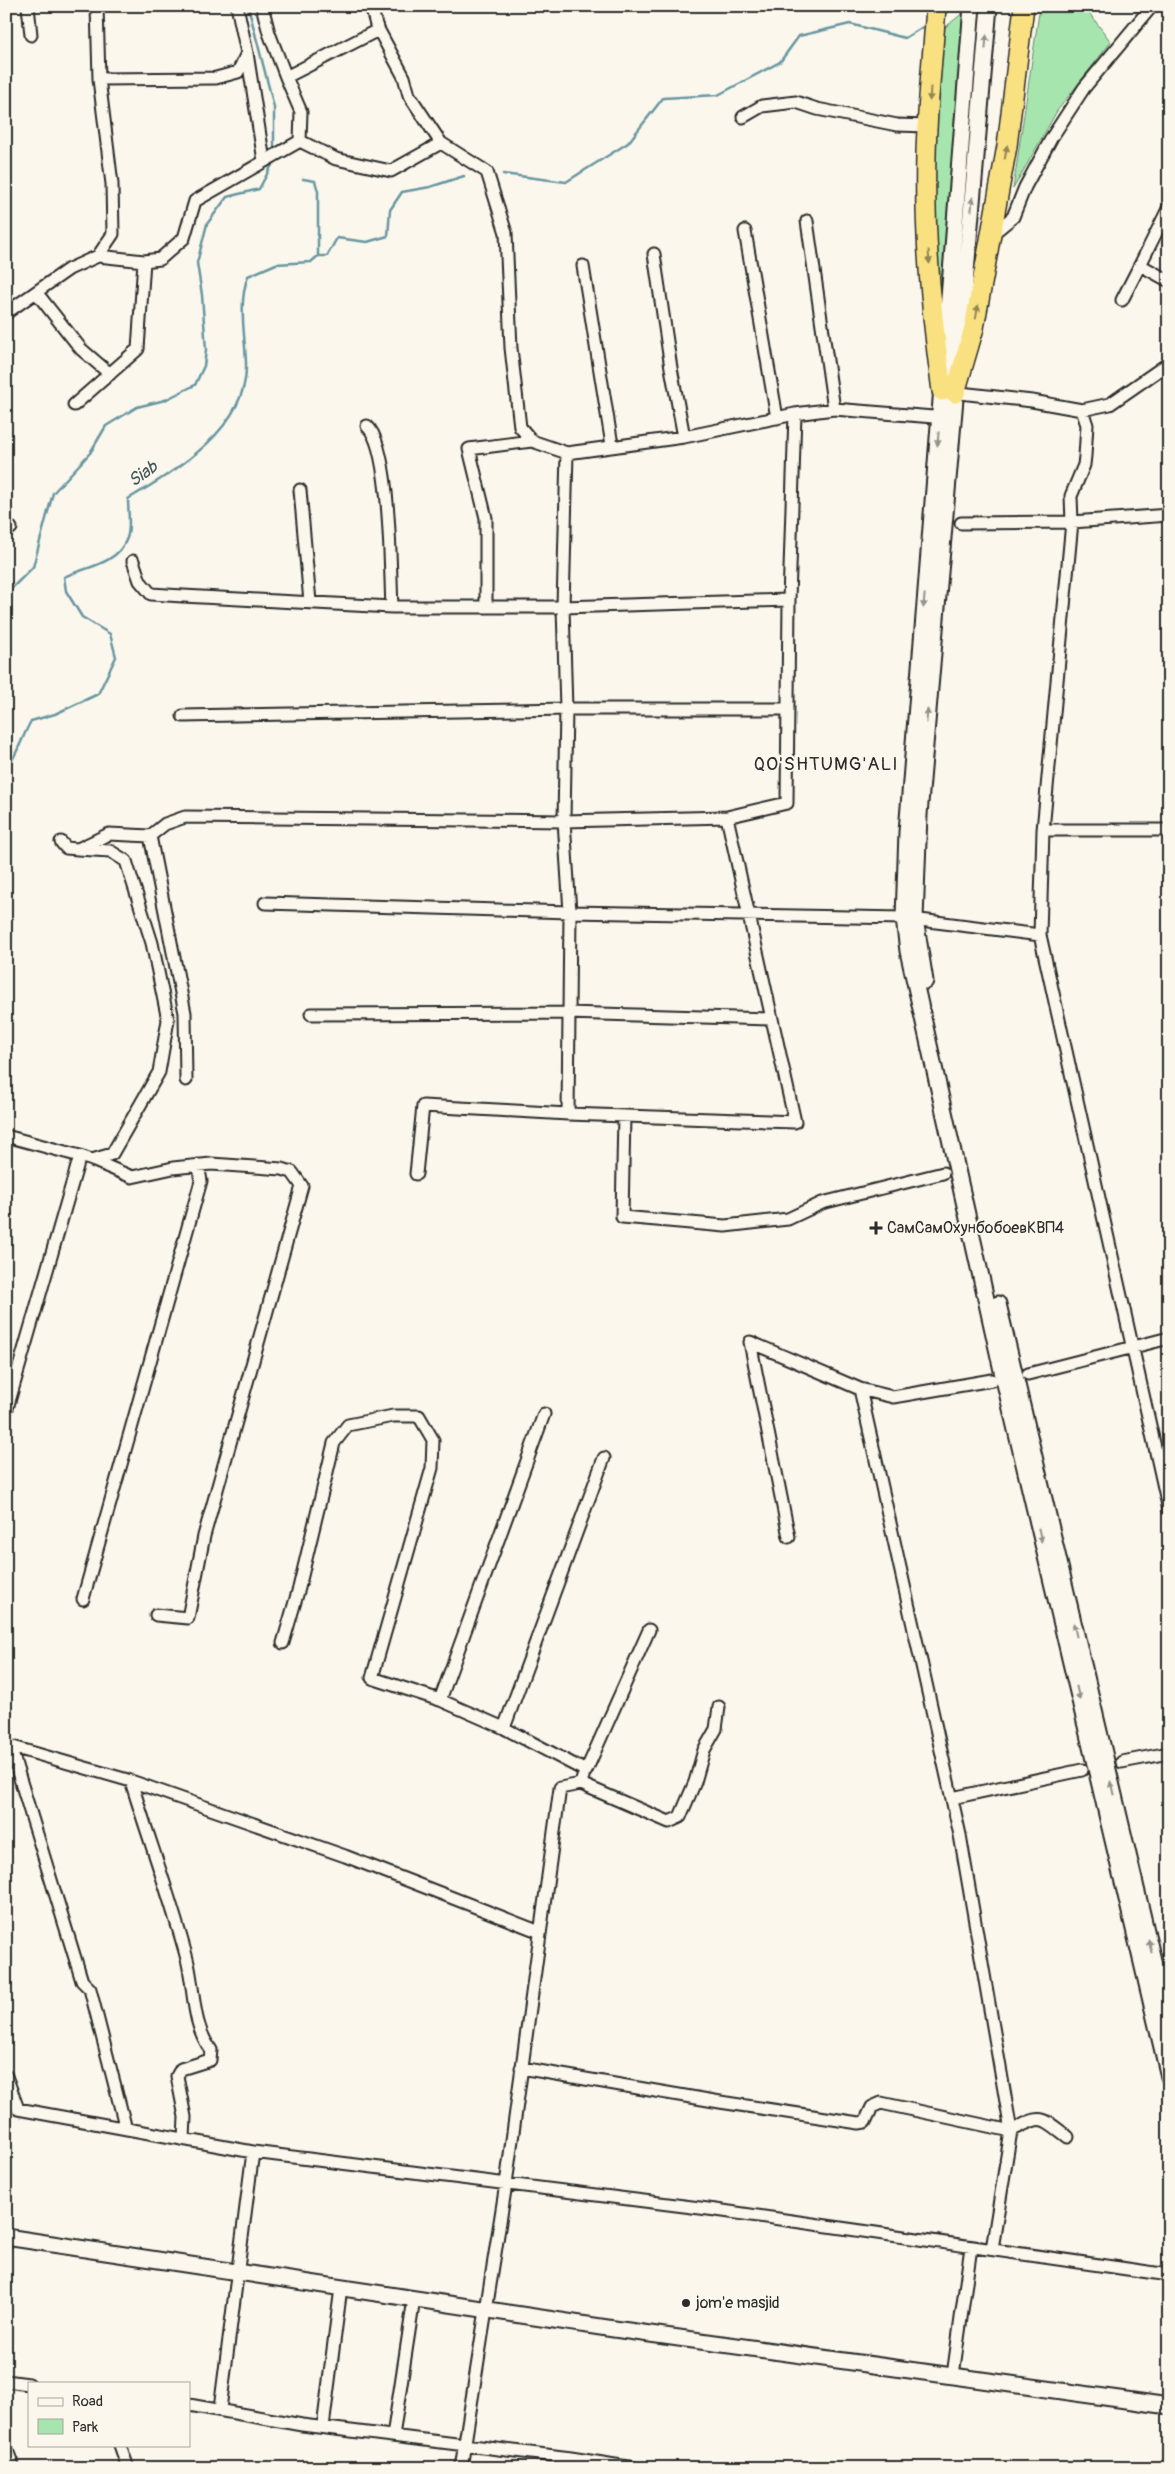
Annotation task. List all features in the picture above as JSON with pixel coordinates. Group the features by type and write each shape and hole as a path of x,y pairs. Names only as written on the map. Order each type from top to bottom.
{"highway":[{"path":"936,6 928,126 926,218 933,329 949,392"},
{"path":"949,392 974,328 1007,146 1024,6"}],"main road":[{"path":"949,392 989,6"},
{"path":"972,8 947,418 907,832 908,951 1003,1375 1169,2077"},
{"path":"909,918 918,949 1012,1369 1169,2028"},
{"path":"6,2237 484,2310 1169,2406"}],"street":[{"path":"28,6 31,35"},
{"path":"96,6 99,79 112,184 113,234 98,256"},
{"path":"237,6 248,53 264,161"},
{"path":"262,6 269,33 301,112 300,140"},
{"path":"371,6 378,30 404,77 409,95 441,143 487,172 506,233 511,348 520,427 532,440 567,453 612,445 684,437 795,414 834,409 947,418"},
{"path":"990,236 1013,217 1029,179 1052,137 1084,88 1152,6"},
{"path":"286,77 378,30"},
{"path":"99,79 216,78 238,72 248,53"},
{"path":"743,117 762,106 796,102 816,109 897,125 928,126"},
{"path":"300,140 336,159 391,171 441,143"},
{"path":"6,313 69,269 98,256 144,261 160,259 184,238 195,201 300,140"},
{"path":"1122,300 1169,207"},
{"path":"807,221 834,409"},
{"path":"745,231 777,418"},
{"path":"654,254 671,368 684,437"},
{"path":"74,405 138,350 144,261"},
{"path":"1140,265 1169,281"},
{"path":"583,266 612,445"},
{"path":"36,292 81,349 110,374"},
{"path":"949,392 1032,401 1082,410 1110,404 1169,363"},
{"path":"1082,410 1087,425 1085,456 1084,465 1071,496 1072,522 1043,830 1040,935 1169,1510"},
{"path":"78,849 109,834 150,836 165,824 185,817 564,821 727,817 787,803 789,600 795,414"},
{"path":"367,426 373,431 377,441 387,505 392,606"},
{"path":"486,606 486,518 469,449 532,440"},
{"path":"567,453 563,607 566,709 564,821 570,912 567,1013 568,1114"},
{"path":"300,490 310,602"},
{"path":"961,523 1072,522 1169,515"},
{"path":"133,560 140,582 151,594 392,606 563,607 789,600"},
{"path":"183,716 566,709 788,710"},
{"path":"416,1174 423,1106 568,1114 796,1122 727,817"},
{"path":"1043,830 1169,830"},
{"path":"150,836 184,1013 186,1080"},
{"path":"61,842 66,848 110,851 126,861 152,943 168,1020 159,1072 112,1154 92,1160"},
{"path":"265,903 570,912 909,918 1040,935"},
{"path":"311,1014 567,1013 772,1019"},
{"path":"624,1116 622,1217 725,1226 788,1219 822,1203 943,1173"},
{"path":"6,1136 80,1156 132,1177 173,1168 211,1164 282,1169 292,1172 302,1186 204,1536 188,1618 156,1615"},
{"path":"6,1412 80,1156"},
{"path":"83,1599 201,1181 198,1166"},
{"path":"1028,1374 1169,1338"},
{"path":"789,1537 750,1342 860,1389 893,1397 992,1380"},
{"path":"860,1389 952,1798 1012,2131 992,2249"},
{"path":"440,1700 544,1414"},
{"path":"283,1643 299,1588 334,1443 348,1425 393,1416 419,1416 433,1440 432,1468 372,1678 440,1700 504,1728 586,1771"},
{"path":"504,1728 604,1458"},
{"path":"581,1784 650,1630"},
{"path":"461,2468 484,2310 506,2184 560,1788 581,1784 669,1822 680,1817 695,1782 704,1750 716,1729 719,1707"},
{"path":"8,1746 131,1780 345,1856 540,1932"},
{"path":"8,1746 82,1981 90,1989 126,2129"},
{"path":"1122,1762 1169,1753"},
{"path":"952,1798 1082,1770"},
{"path":"131,1780 187,1961 195,2013 210,2050 210,2060 181,2070 177,2076 185,2117 184,2139"},
{"path":"521,2068 720,2102 859,2123 865,2122 872,2107 881,2103 1012,2131 1035,2118 1041,2118 1068,2137"},
{"path":"6,2076 18,2109 252,2152 716,2210 1169,2275"},
{"path":"220,2409 252,2152"},
{"path":"953,2375 971,2247"},
{"path":"323,2427 342,2288"},
{"path":"393,2436 414,2299"},
{"path":"6,2381 28,2384"},
{"path":"190,2405 323,2427 464,2444 571,2463 634,2468"},
{"path":"120,2446 128,2468"},
{"path":"6,2448 14,2468"}],"green space":[{"path":"1040,6 1084,6 1111,42 1057,111 1013,189"},
{"path":"969,8 937,328 932,152 943,29"}],"waterway":[{"path":"248,6 274,107 274,147"},
{"path":"944,14 955,6"},
{"path":"503,174 566,182 628,143 663,98 718,95 780,62 799,36 850,24 905,38 926,25"},
{"path":"6,594 33,567 53,493 90,453 106,426 137,407 165,400 195,385 204,366 206,350 202,295 197,263 207,224 227,197 259,189 273,163"},
{"path":"318,256 327,256 337,238 367,242 388,236 390,210 402,192 430,187 464,176"},
{"name":"Siab","path":"6,769 14,757 31,721 55,714 98,694 116,657 110,634 82,617 66,591 64,577 100,564 116,554 123,547 128,534 128,499 168,475 188,460 223,427 236,407 244,386 246,363 243,297 248,276 276,264 311,262 318,256 318,191 315,181 303,179"}],"place":[{"name":"СамСамОхунбобоевКВП4","path":"876,1228"},
{"name":"jom'e masjid","path":"686,2303"}],"district":[{"name":"QO'SHTUMG'ALI","path":"826,764"}]}
